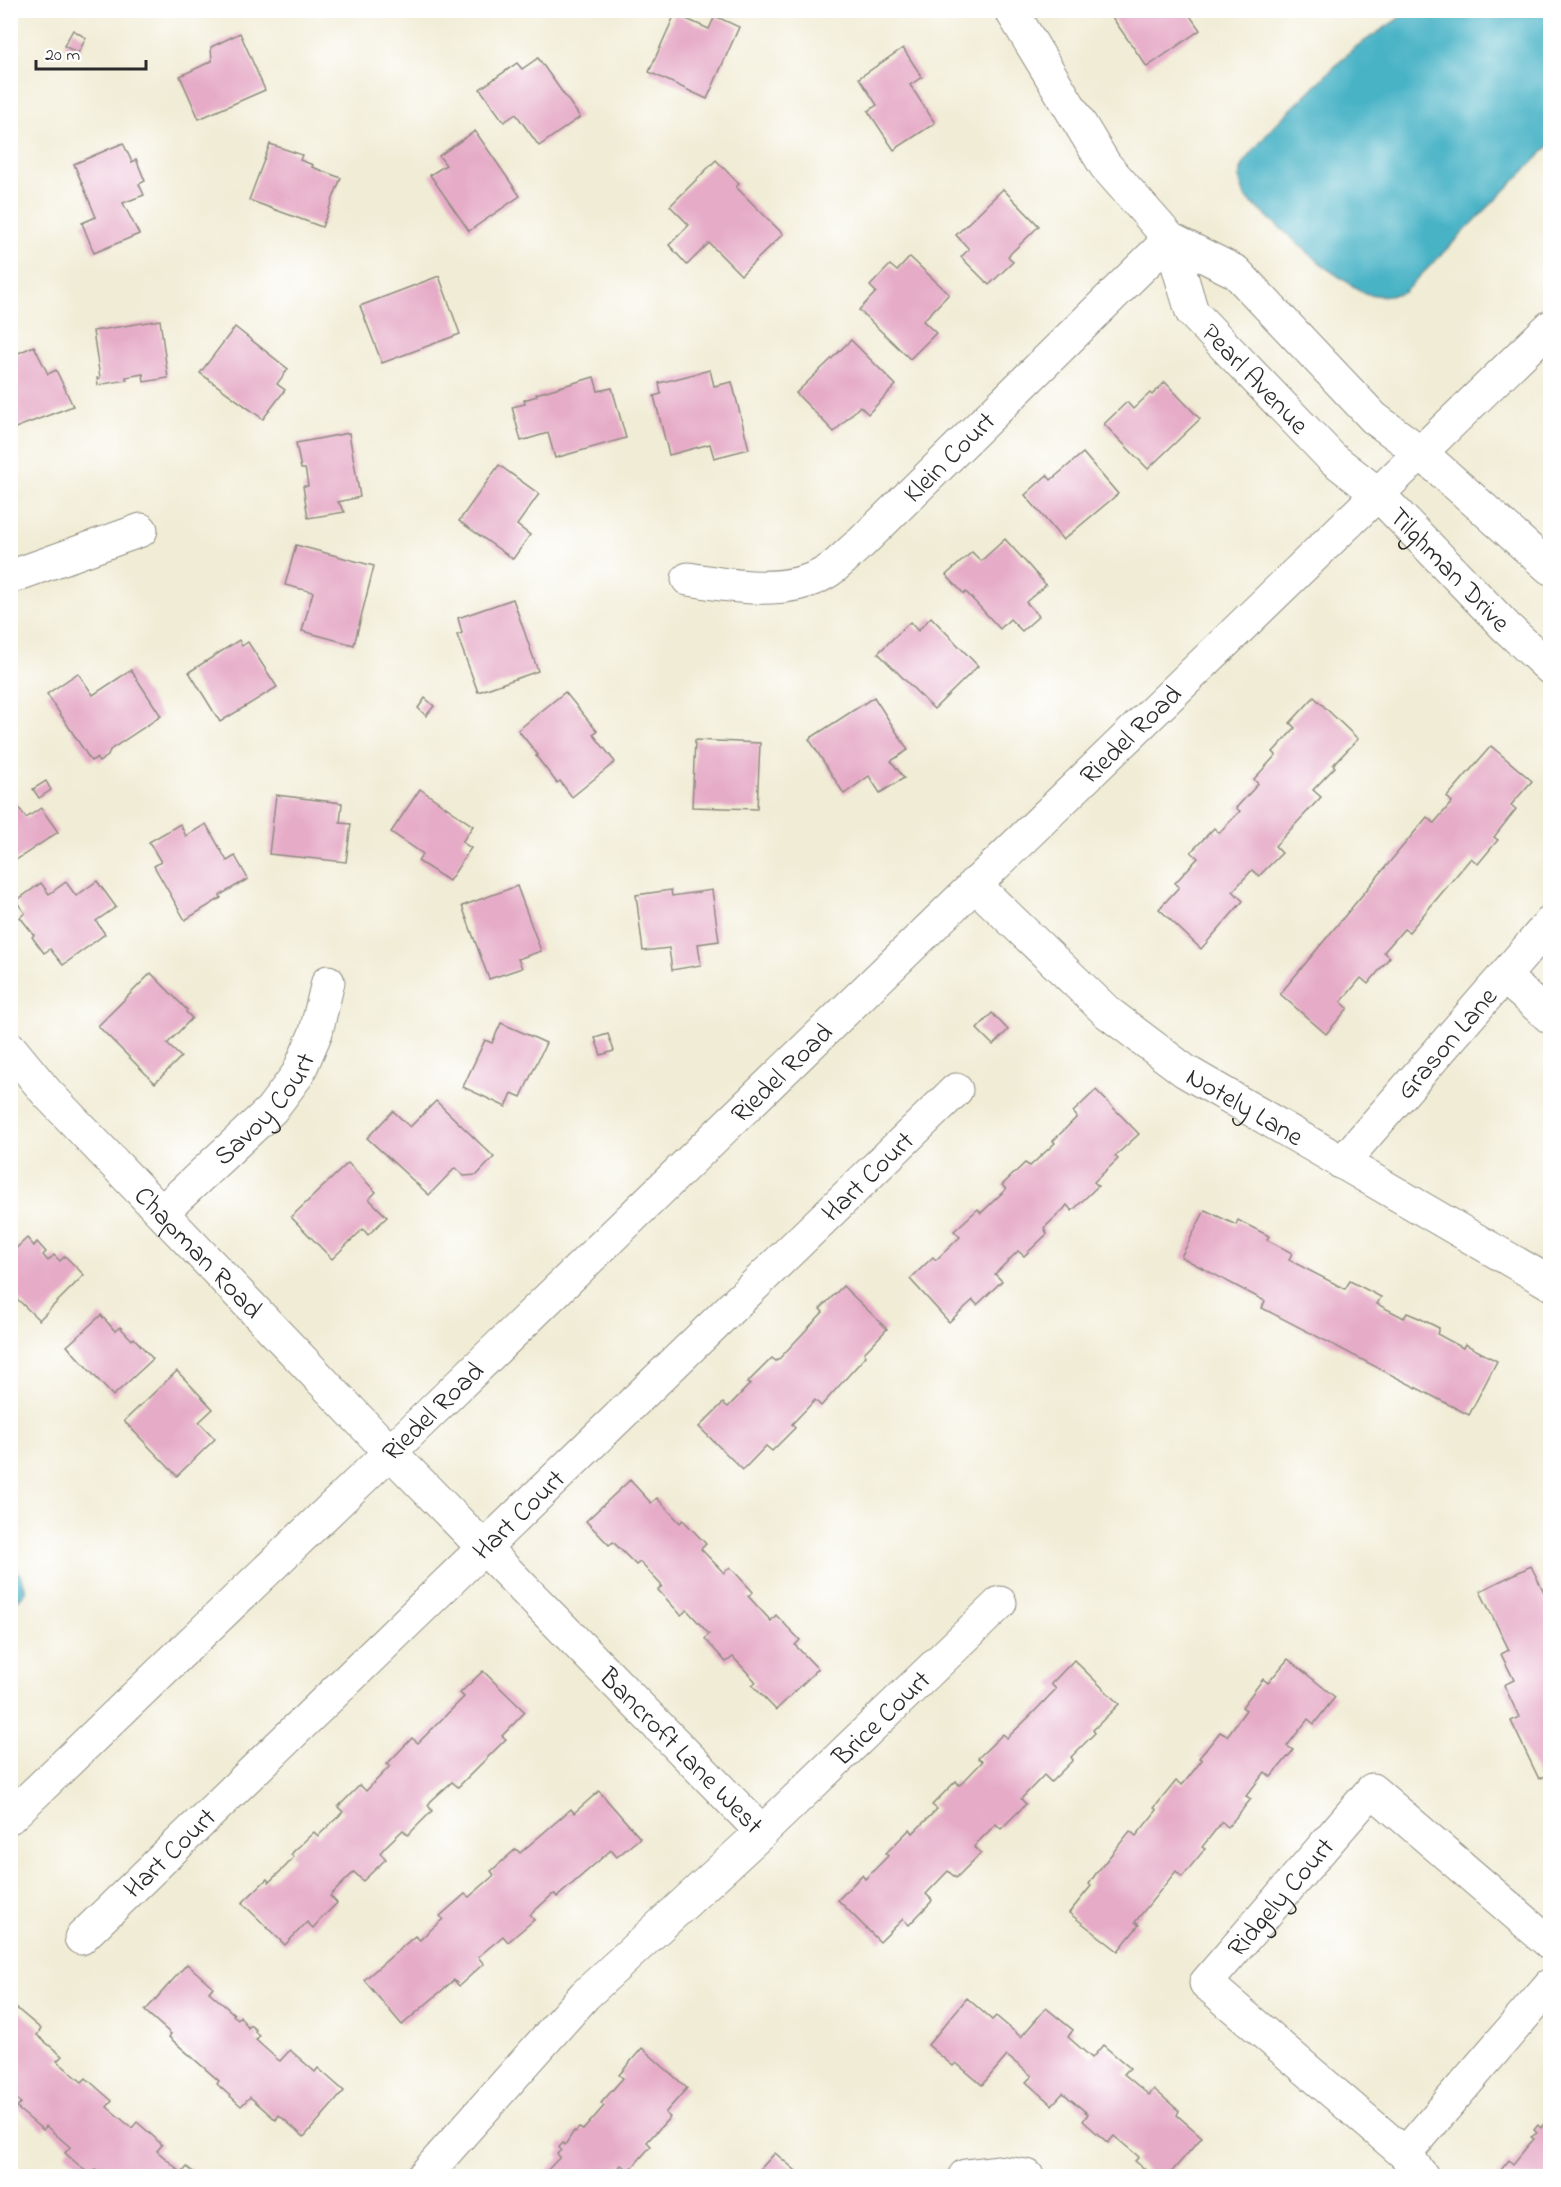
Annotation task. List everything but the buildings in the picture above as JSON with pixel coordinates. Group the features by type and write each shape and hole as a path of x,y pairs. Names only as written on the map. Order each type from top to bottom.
{"street":[{"name":"Pearl Avenue","path":"1011,10 1105,165 1170,238 1236,272 1374,418 1420,452"},
{"name":"Pearl Avenue","path":"1170,238 1192,312 1332,458 1378,494"},
{"name":"Klein Court","path":"688,579 730,586 766,586 798,584 826,573 861,543 1170,238"},
{"name":"Riedel Road","path":"10,1816 390,1452 1551,327"},
{"path":"1420,452 1551,568"},
{"name":"Tilghman Drive","path":"1378,494 1506,627 1551,668"},
{"path":"10,577 141,530"},
{"name":"Notely Lane","path":"974,884 1115,1018 1185,1071 1551,1283"},
{"name":"Grason Lane","path":"1341,1163 1551,924"},
{"path":"1504,977 1551,1017"},
{"name":"Savoy Court","path":"162,1212 271,1110 298,1074 316,1032 328,982"},
{"name":"Chapman Road","path":"10,1048 47,1093 390,1452"},
{"name":"Hart Court","path":"81,1938 956,1090"},
{"name":"Bancroft Lane West","path":"390,1452 762,1832 585,1995 424,2176"},
{"name":"Brice Court","path":"762,1832 1000,1603"},
{"name":"Ridgely Court","path":"1551,1943 1372,1790 1206,1983 1414,2165 1551,1985"},
{"path":"965,2176 998,2172 1027,2176"}],"water":[{"path":"1410,11 1550,11 1550,145 1403,293 1381,296 1364,293 1326,268 1245,197 1239,177 1244,162 1274,126 1354,48"},
{"path":"11,1565 22,1577 26,1591 11,1608"}]}
